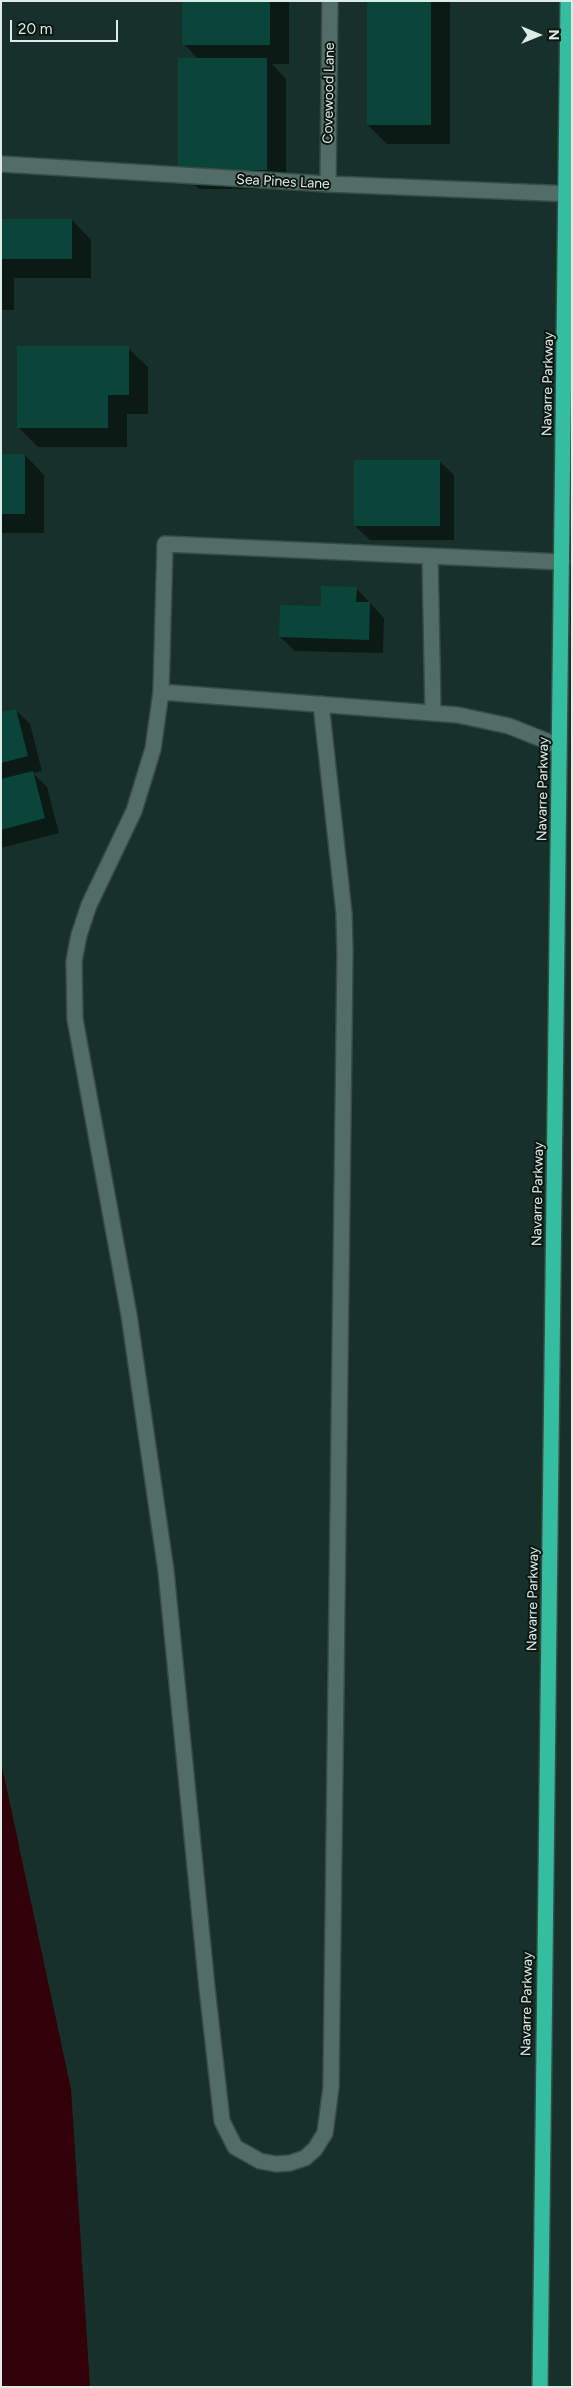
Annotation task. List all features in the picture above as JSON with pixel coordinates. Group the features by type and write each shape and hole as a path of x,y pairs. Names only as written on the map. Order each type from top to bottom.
{"highway":[{"name":"Navarre Parkway","path":"540,2387 559,746 569,194 568,1"},
{"path":"562,562 572,576"}],"street":[{"name":"Covewood Lane","path":"328,184 330,1"},
{"name":"Sea Pines Lane","path":"1,164 328,184 569,194"},
{"path":"321,704 344,913 345,953 331,2087 325,2133 315,2149 305,2158 290,2163 276,2164 260,2161 235,2147 222,2121 166,1571 129,1315 82,1062 74,995 74,961 79,935 89,905 134,811 153,749 161,692 164,544 562,562"},
{"path":"430,556 433,713"},
{"path":"161,692 458,715 509,726 559,746"}],"shaded area":[{"path":"1,1762 71,2089 90,2387 1,2387"}],"building":[{"path":"182,1 270,1 270,45 182,45"},
{"path":"367,1 431,1 431,125 367,125"},
{"path":"178,58 267,58 267,170 178,170"},
{"path":"1,219 72,219 72,259 1,259"},
{"path":"17,346 129,346 129,395 108,395 108,428 17,428"},
{"path":"1,454 25,454 25,514 1,514"},
{"path":"354,460 440,460 440,526 354,526"},
{"path":"321,586 357,587 356,602 370,602 369,640 279,637 280,605 321,606"},
{"path":"16,709 28,756 1,763 1,712"},
{"path":"33,771 45,818 1,830 1,779"}]}
